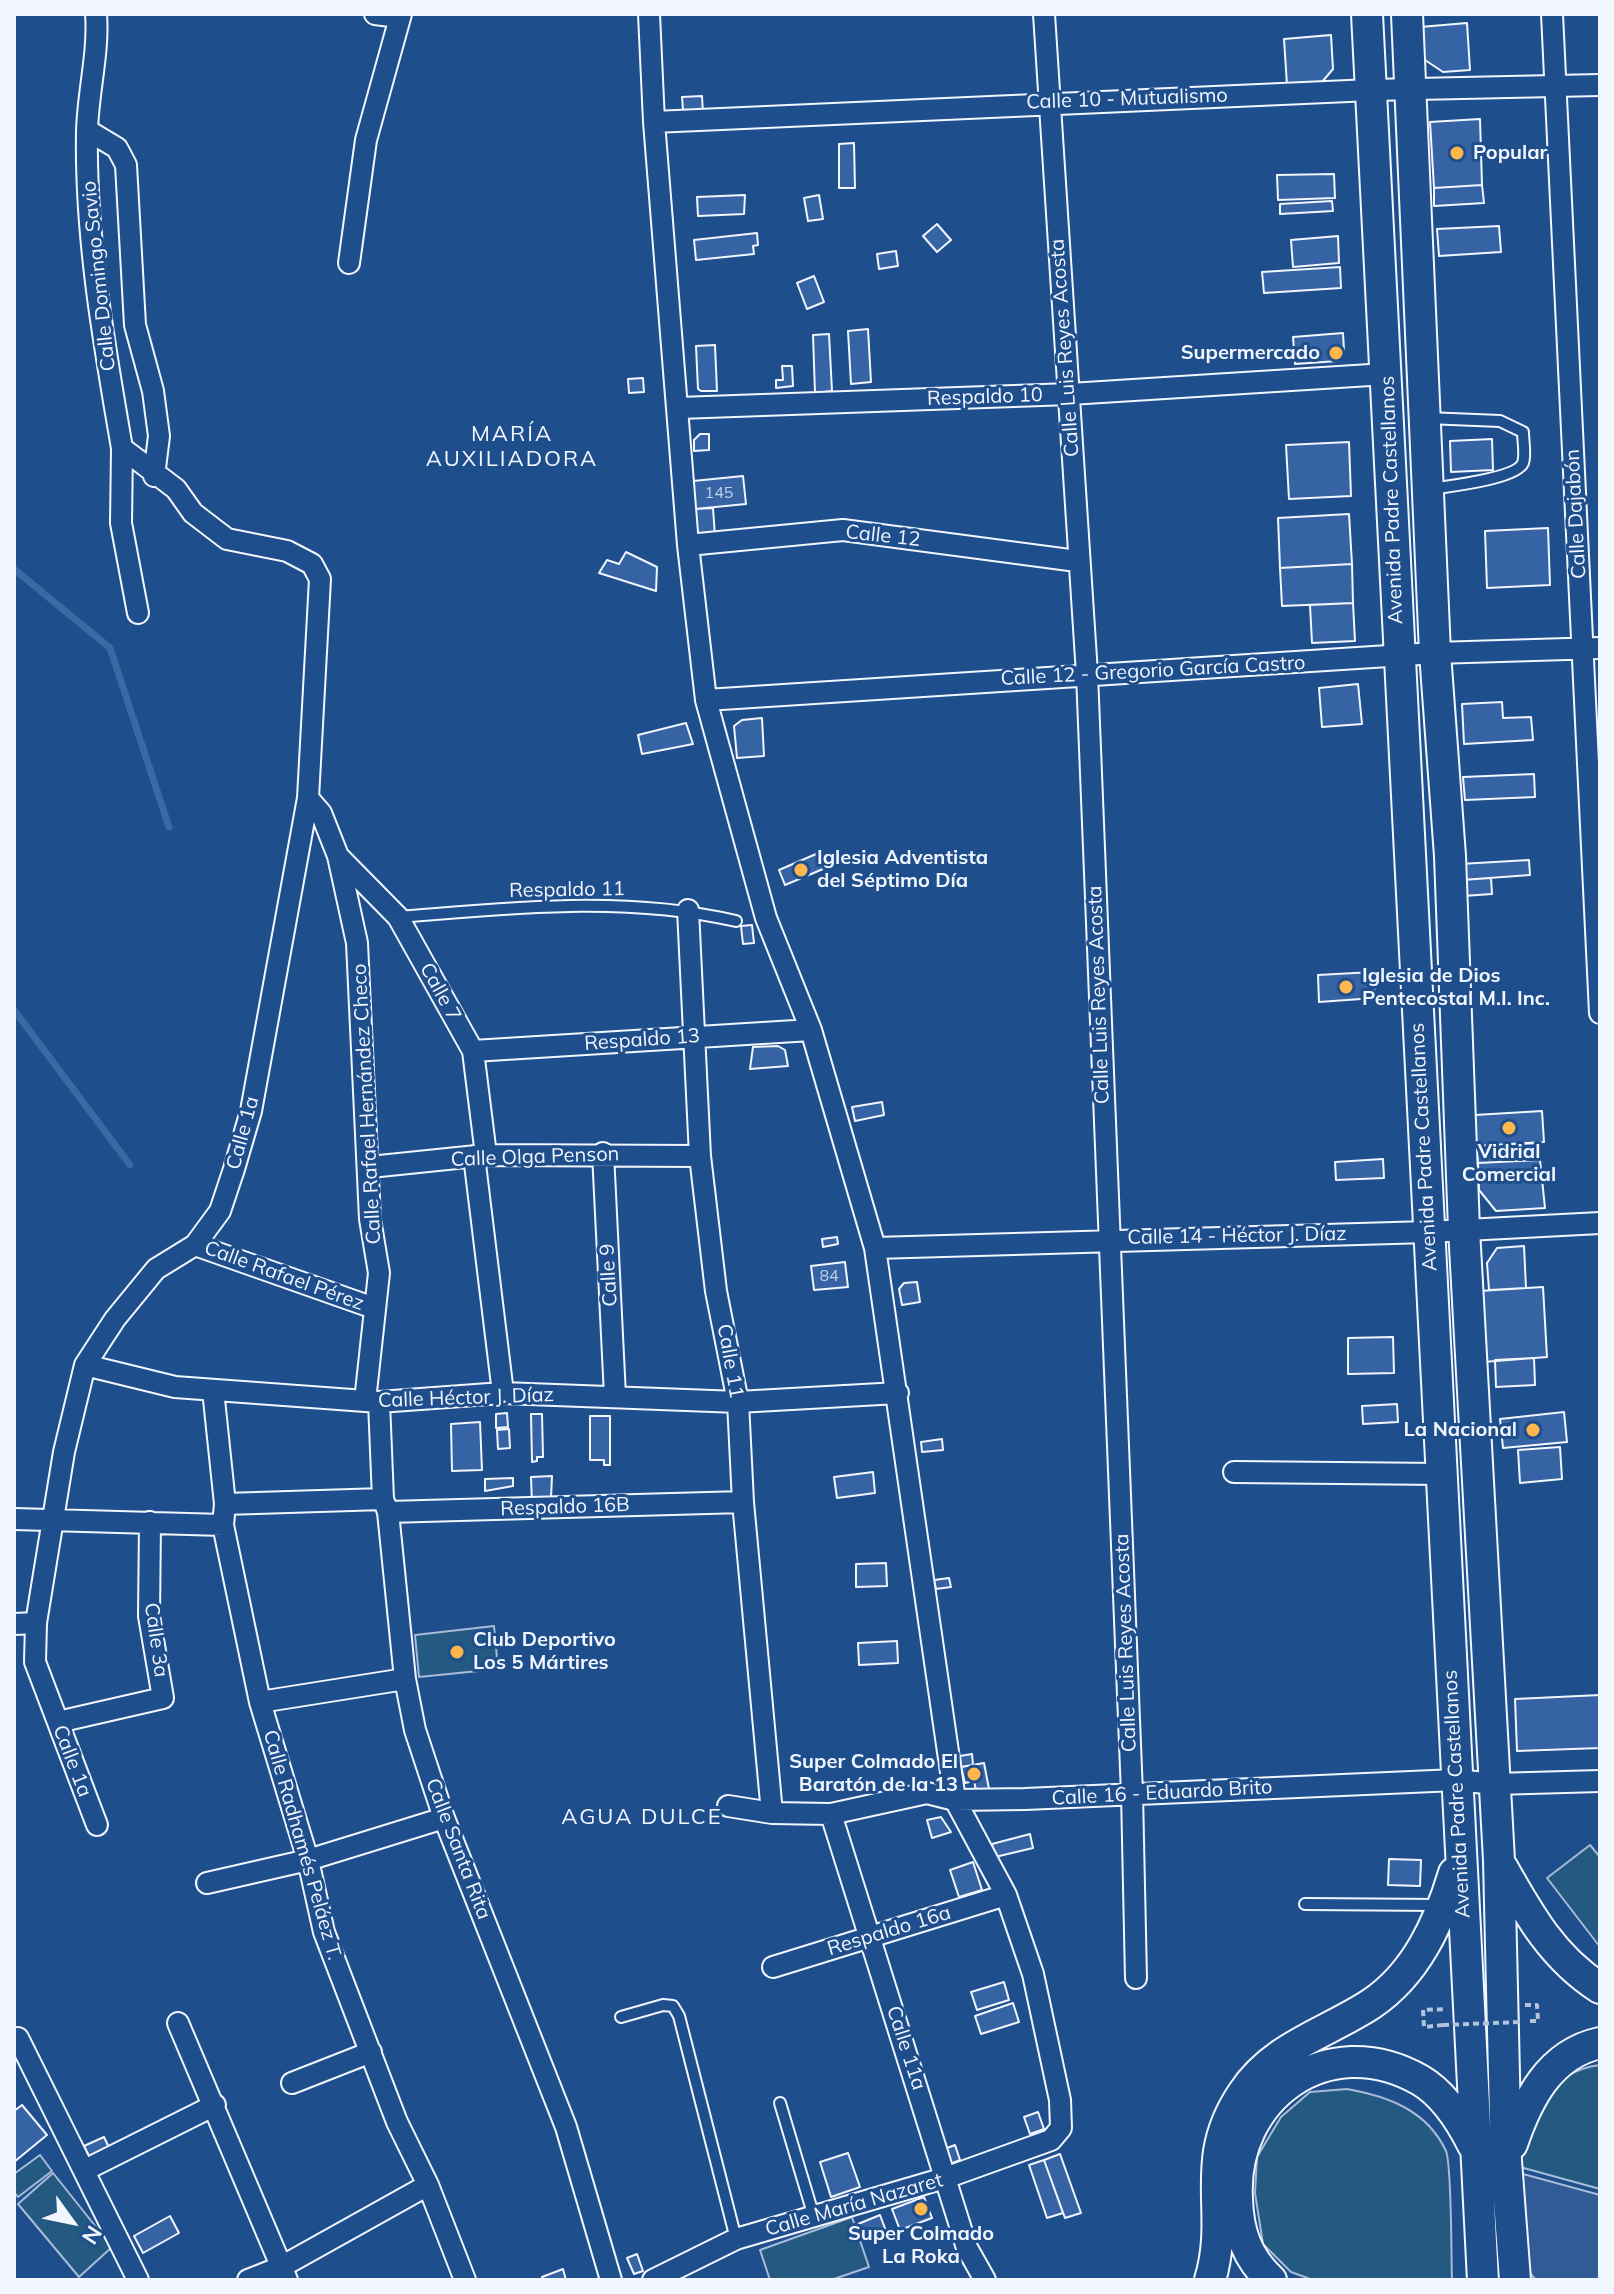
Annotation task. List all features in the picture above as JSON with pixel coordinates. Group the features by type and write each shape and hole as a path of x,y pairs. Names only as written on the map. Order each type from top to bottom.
{"main road":[{"name":"Avenida Padre Castellanos","path":"1367,14 1483,2272"},
{"name":"Avenida Padre Castellanos","path":"1407,14 1435,653 1450,856 1464,1229 1499,1860 1506,2161 1514,2271"},
{"path":"1210,2280 1217,2256 1215,2163 1224,2126 1242,2093 1260,2070 1289,2048 1373,2003 1418,1958 1445,1905 1461,1852"},
{"path":"1499,1860 1532,1921 1557,1953 1565,1963 1600,1988"},
{"path":"1506,2161 1525,2106 1539,2085 1559,2061 1600,2043"},
{"path":"1271,2280 1253,2264 1238,2224 1237,2160 1257,2113 1297,2075 1327,2065 1362,2063 1394,2068 1423,2081 1449,2105 1477,2151"}],"street":[{"name":"Calle Domingo Savio","path":"96,14 87,130 89,220 103,336 122,448 121,523 138,613"},
{"path":"349,263 366,140 400,16 375,14"},
{"path":"649,14 654,122 688,545 706,700 766,918 811,1030 875,1248 955,1800 1006,1895"},
{"name":"Calle Luis Reyes Acosta","path":"1044,14 1070,394 1077,561 1087,674 1132,1794 1136,1978"},
{"name":"Calle Dajabón","path":"1552,14 1591,648 1600,1013"},
{"name":"Calle 10 - Mutualismo","path":"654,122 1048,102 1600,85"},
{"path":"87,130 117,148 126,165 131,205 135,325 153,391 159,436 154,476"},
{"name":"Respaldo 10","path":"679,408 1070,394 1386,374"},
{"path":"122,448 154,476"},
{"name":"Calle 1a","path":"97,1825 35,1662 36,1623 64,1452 85,1365 115,1319 156,1269 195,1245 220,1211 251,1111 308,798 320,579 312,564 287,551 227,539 193,513 176,489 154,476"},
{"name":"Calle 12","path":"688,545 843,530 1077,561"},
{"name":"Calle 12 - Gregorio García Castro","path":"706,700 1435,653 1591,648"},
{"path":"308,798 321,813 338,856"},
{"name":"Calle 7","path":"338,856 398,917 473,1051 503,1393"},
{"name":"Calle Rafael Hernández Checo","path":"338,856 357,943 370,1167 370,1219 379,1273 374,1308 372,1402"},
{"name":"Calle 11","path":"688,910 700,1156 716,1291 738,1402 743,1502 772,1813"},
{"name":"Respaldo 13","path":"473,1051 811,1030"},
{"name":"Calle Olga Penson","path":"370,1167 480,1156 603,1153 700,1156"},
{"name":"Calle 9","path":"603,1153 615,1396"},
{"name":"Calle 14 - Héctor J. Díaz","path":"875,1248 1428,1232 1600,1223"},
{"name":"Calle Rafael Pérez","path":"195,1245 374,1308"},
{"name":"Calle Héctor J. Díaz","path":"85,1365 175,1387 372,1402 503,1393 738,1402 898,1393"},
{"name":"Calle Radhamés Peláez T.","path":"213,1390 224,1514 260,1702 308,1860 324,1932 397,2122 428,2185 465,2280"},
{"name":"Calle Santa Rita","path":"372,1402 405,1679 415,1730 444,1818 566,2127 611,2280"},
{"path":"1234,1472 1442,1474"},
{"name":"Respaldo 16B","path":"14,1519 150,1522 224,1514 386,1506 743,1502"},
{"name":"Calle 3a","path":"58,1722 163,1698 149,1616 150,1522"},
{"path":"14,1624 36,1623"},
{"path":"260,1702 405,1679"},
{"name":"Calle 16 - Eduardo Brito","path":"728,1806 772,1813 831,1814 927,1793 955,1800 1456,1780 1495,1784 1600,1781"},
{"name":"Calle 11a","path":"831,1814 948,2177 967,2248 985,2280"},
{"path":"207,1883 308,1860 444,1818"},
{"name":"Respaldo 16a","path":"773,1967 1006,1895"},
{"name":"Calle María Nazaret","path":"653,2280 736,2239 948,2177 1057,2135 1061,2128 1060,2100 1033,1974 1006,1895"},
{"path":"178,2023 284,2273"},
{"path":"18,2038 138,2280"},
{"path":"292,2083 371,2052"},
{"path":"85,2170 215,2105"},
{"path":"248,2280 284,2273 428,2185"}],"lane":[{"path":"1425,418 1500,421 1523,432 1524,447 1524,462 1519,469 1500,476 1428,489"},
{"name":"Respaldo 11","path":"398,917 601,904 688,910 736,921"},
{"path":"1305,1904 1445,1905"},
{"path":"621,2017 663,2005 673,2006 679,2016 736,2239"},
{"path":"780,2103 814,2217"}],"path":[{"path":"1469,2007 1423,2010 1424,2027 1520,2022"}],"shaded area":[{"name":"Club Deportivo Los 5 Mártires","path":"494,1626 498,1669 419,1677 415,1635"},
{"path":"1590,1845 1600,1857 1600,1947 1547,1878"},
{"path":"1600,2065 1600,2189 1520,2167 1528,2132 1542,2101 1552,2088 1581,2069"},
{"path":"1347,2089 1391,2101 1417,2115 1438,2137 1446,2151 1452,2280 1313,2280 1291,2272 1263,2244 1255,2193 1257,2157 1281,2117 1310,2092"},
{"path":"40,2155 52,2171 18,2197 14,2192 14,2174"},
{"path":"53,2173 112,2247 79,2277 18,2204"},
{"path":"1523,2174 1600,2195 1600,2280 1536,2280 1529,2272 1519,2220"},
{"path":"852,2217 869,2267 831,2280 770,2280 760,2250"}],"building":[{"path":"1467,23 1470,70 1443,72 1422,58 1420,27"},
{"path":"1331,35 1333,69 1322,82 1287,85 1284,39"},
{"path":"702,96 703,114 691,115 683,110 682,97"},
{"name":"Popular","path":"1480,119 1482,185 1434,188 1430,122"},
{"path":"854,143 855,188 839,188 839,144"},
{"path":"1334,174 1335,198 1278,200 1277,175"},
{"path":"1482,185 1484,203 1434,206 1434,188"},
{"path":"745,195 744,214 698,216 697,197"},
{"path":"819,195 823,219 808,221 804,198"},
{"path":"1332,201 1333,211 1280,214 1280,204"},
{"path":"937,224 951,240 937,252 923,236"},
{"path":"1499,226 1501,252 1439,256 1437,229"},
{"path":"757,233 758,245 753,246 754,254 696,260 694,240"},
{"path":"1338,236 1339,263 1293,267 1291,240"},
{"path":"896,251 898,266 879,269 877,254"},
{"path":"1340,267 1341,288 1264,293 1262,272"},
{"path":"814,276 824,302 807,309 797,283"},
{"path":"868,329 871,382 851,384 848,331"},
{"path":"1343,333 1344,350 1338,361 1295,364 1293,337"},
{"path":"829,334 832,391 815,393 813,335"},
{"path":"715,345 717,391 701,391 698,389 696,346"},
{"path":"782,366 792,366 793,386 776,388 776,380 783,380"},
{"path":"643,378 644,392 629,393 628,379"},
{"path":"700,434 709,434 709,450 694,451 694,440"},
{"path":"1492,439 1493,470 1451,472 1450,441"},
{"path":"1349,442 1351,496 1289,499 1286,445"},
{"path":"743,476 746,504 695,509 693,481"},
{"path":"713,508 715,536 697,537 695,509"},
{"path":"1349,514 1352,564 1280,568 1278,518"},
{"path":"1548,528 1550,585 1487,588 1485,531"},
{"path":"626,552 657,567 656,591 599,573 607,560 619,564"},
{"path":"1352,564 1353,603 1282,606 1280,568"},
{"path":"1353,603 1355,641 1312,643 1310,605"},
{"path":"1358,684 1362,724 1322,727 1319,688"},
{"path":"1502,702 1503,718 1531,717 1533,740 1464,744 1462,704"},
{"path":"762,718 764,756 737,758 734,726 742,720"},
{"path":"686,723 693,744 642,754 638,735"},
{"path":"1534,774 1535,797 1465,800 1463,777"},
{"name":"Iglesia Adventista del Séptimo Día","path":"816,854 823,869 785,885 779,870"},
{"path":"1529,860 1530,875 1462,880 1460,864"},
{"path":"1491,878 1492,894 1463,896 1462,880"},
{"path":"752,925 754,943 743,944 741,926"},
{"name":"Iglesia de Dios Pentecostal M.I. Inc.","path":"1373,972 1375,998 1319,1002 1318,975"},
{"path":"778,1046 785,1050 788,1066 750,1069 753,1047"},
{"path":"882,1102 884,1115 855,1121 852,1107"},
{"name":"Vidrial Comercial","path":"1542,1111 1544,1142 1476,1146 1475,1115"},
{"path":"1539,1143 1540,1160 1478,1163 1476,1146"},
{"path":"1383,1159 1384,1178 1336,1180 1335,1162"},
{"path":"1540,1160 1545,1208 1496,1211 1479,1190 1478,1163"},
{"path":"837,1237 838,1244 823,1247 822,1239"},
{"path":"1524,1246 1526,1288 1489,1290 1487,1263 1497,1248"},
{"path":"845,1262 848,1287 814,1290 811,1266"},
{"path":"917,1282 920,1302 902,1305 899,1289 904,1283"},
{"path":"1543,1287 1547,1357 1483,1362 1479,1291"},
{"path":"1393,1337 1394,1373 1348,1374 1348,1338"},
{"path":"1534,1358 1535,1385 1496,1387 1495,1360"},
{"path":"1397,1404 1398,1422 1363,1424 1362,1406"},
{"name":"La Nacional","path":"1564,1412 1567,1442 1503,1448 1500,1419"},
{"path":"507,1413 508,1427 496,1428 496,1414"},
{"path":"531,1414 542,1414 543,1457 537,1457 537,1461 532,1462"},
{"path":"590,1416 610,1416 610,1465 604,1465 604,1460 590,1460"},
{"path":"480,1422 482,1470 452,1471 451,1424"},
{"path":"509,1429 510,1448 498,1449 497,1430"},
{"path":"942,1439 943,1450 922,1452 921,1442"},
{"path":"1560,1447 1562,1479 1520,1483 1518,1450"},
{"path":"873,1472 875,1493 837,1498 834,1477"},
{"path":"552,1476 551,1498 532,1505 531,1477"},
{"path":"513,1478 513,1486 485,1491 485,1479"},
{"path":"886,1563 887,1586 856,1587 856,1564"},
{"path":"949,1578 951,1587 936,1589 934,1580"},
{"path":"897,1641 898,1663 859,1665 858,1643"},
{"path":"1600,1695 1600,1748 1517,1751 1515,1699"},
{"path":"972,1754 973,1765 961,1767 960,1756"},
{"name":"Super Colmado El Baratón de la 13","path":"984,1763 989,1789 976,1790 974,1781 965,1783 961,1767"},
{"path":"941,1817 951,1832 932,1838 927,1820"},
{"path":"1030,1834 1033,1848 995,1857 992,1844"},
{"path":"1389,1859 1421,1860 1420,1886 1388,1885"},
{"path":"973,1862 982,1890 959,1897 950,1870"},
{"path":"1004,1982 1009,2000 977,2010 971,1992"},
{"path":"1013,2003 1019,2022 981,2034 975,2016"},
{"path":"22,2105 47,2135 14,2162 14,2111"},
{"path":"1038,2112 1044,2129 1030,2134 1024,2117"},
{"path":"104,2137 112,2154 93,2164 84,2146"},
{"path":"955,2145 960,2160 948,2165 942,2150"},
{"path":"848,2153 860,2187 831,2197 820,2162"},
{"path":"1060,2154 1081,2213 1065,2218 1044,2160"},
{"path":"1044,2160 1063,2213 1047,2218 1029,2165"},
{"path":"924,2197 932,2218 900,2230 892,2209"},
{"path":"880,2215 886,2231 864,2239 858,2224"},
{"path":"170,2216 179,2233 143,2253 134,2236"},
{"path":"637,2254 643,2271 634,2274 627,2258"},
{"path":"563,2269 566,2280 543,2280 542,2277"}],"waterway":[{"path":"14,569 110,648 169,827"},
{"path":"14,1010 130,1165"}],"place":[{"name":"Popular","path":"1457,153"},
{"name":"Supermercado","path":"1336,353"},
{"name":"Iglesia Adventista del Séptimo Día","path":"801,870"},
{"name":"Iglesia de Dios Pentecostal M.I. Inc.","path":"1346,987"},
{"name":"Vidrial Comercial","path":"1509,1128"},
{"name":"La Nacional","path":"1533,1430"},
{"name":"Club Deportivo Los 5 Mártires","path":"457,1652"},
{"name":"Super Colmado El Baratón de la 13","path":"974,1774"},
{"name":"Super Colmado La Roka","path":"921,2209"}],"district":[{"name":"MARÍA AUXILIADORA","path":"512,446"},
{"name":"AGUA DULCE","path":"642,1817"}]}
